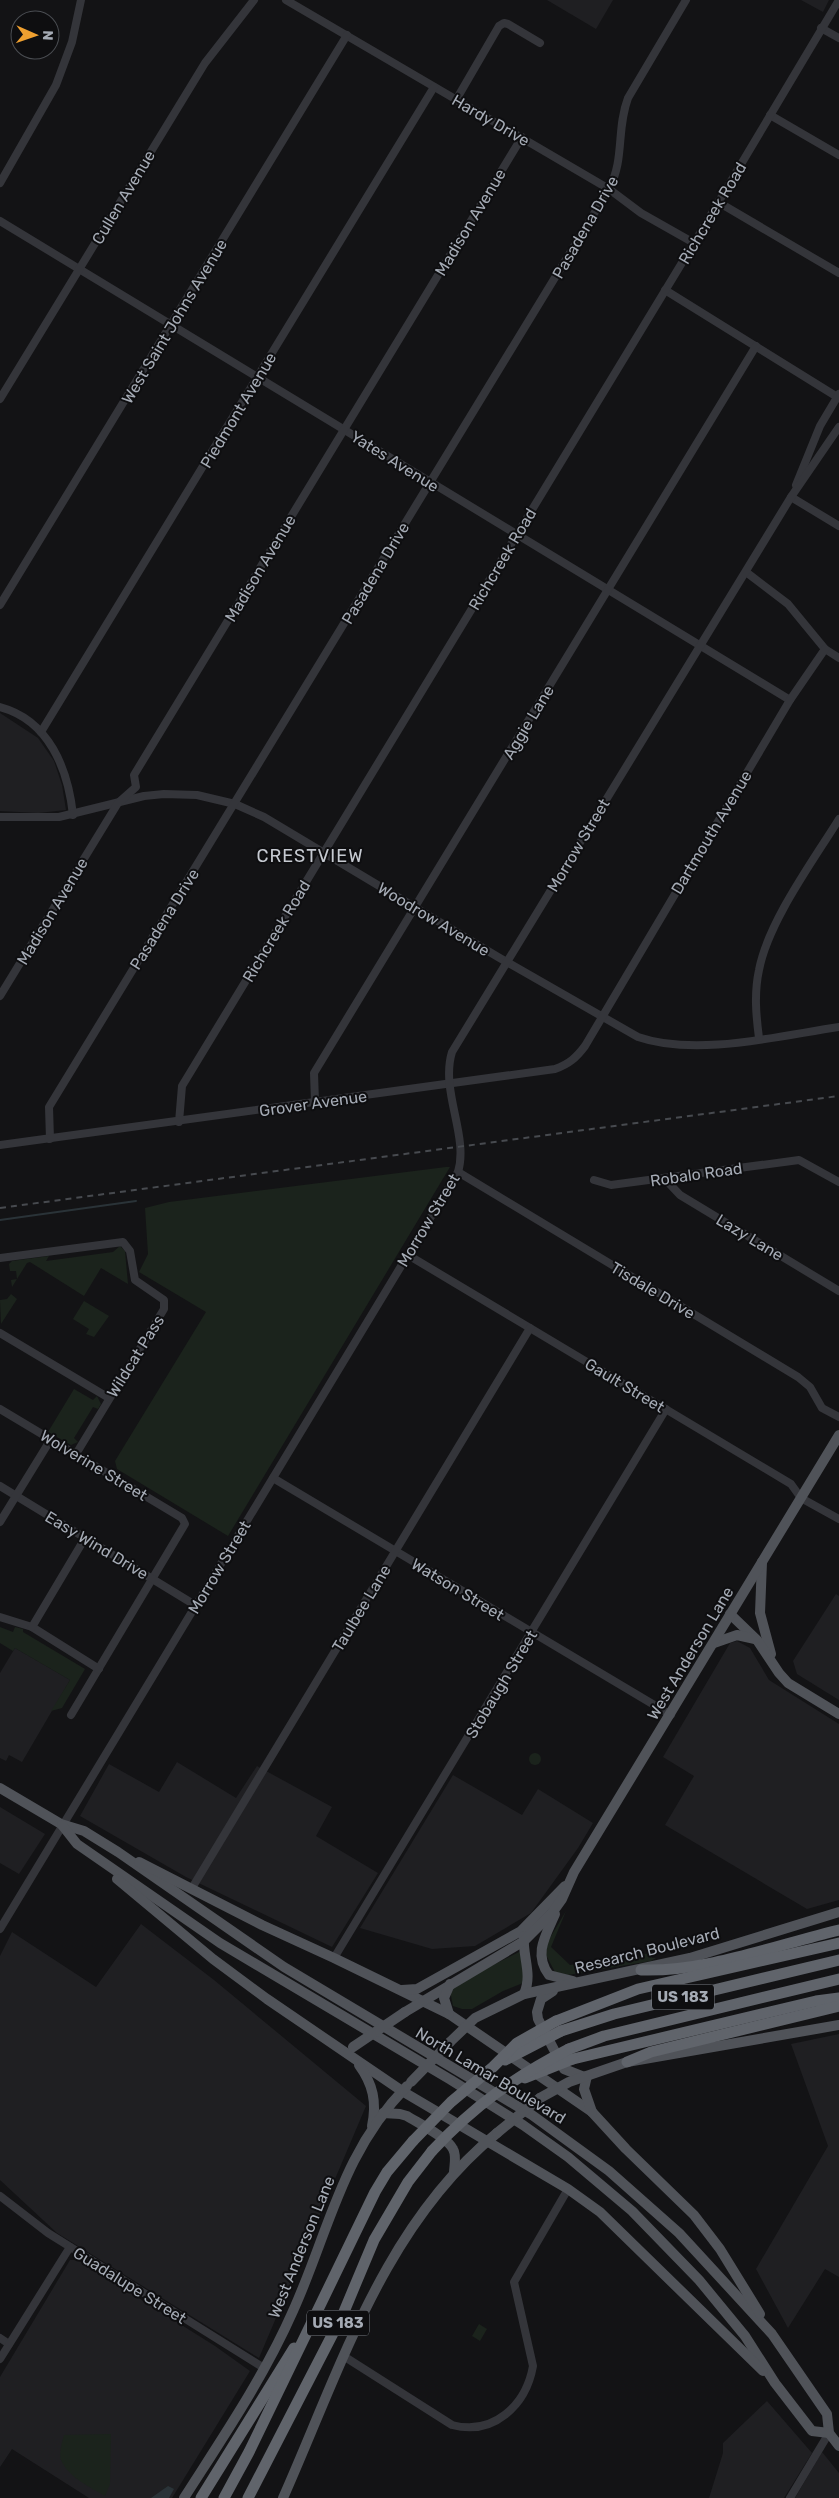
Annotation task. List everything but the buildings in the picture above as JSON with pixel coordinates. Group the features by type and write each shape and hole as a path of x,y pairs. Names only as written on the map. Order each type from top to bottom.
{"highway":[{"path":"641,1970 659,1970 692,1965 833,1931"},
{"path":"559,2026 638,1989 839,1943"},
{"name":"US 183","path":"224,2498 250,2452 375,2192 387,2172 413,2141 451,2102 493,2067 559,2026 839,1960"},
{"name":"US 183","path":"248,2498 343,2314 374,2240 408,2182 432,2151 461,2120 505,2086 604,2036 839,1979"},
{"path":"571,2054 816,2001 839,1998"},
{"path":"627,2062 652,2052 839,2006"},
{"path":"201,2498 285,2360 316,2315"}],"main road":[{"name":"West Anderson Lane","path":"342,2051 353,2047 421,2001 524,1941 540,1927 562,1900 566,1886 839,1435"},
{"path":"762,1561 760,1613 773,1662"},
{"path":"730,1614 757,1640 788,1683 839,1714"},
{"path":"713,1644 736,1635 757,1640"},
{"name":"North Lamar Boulevard","path":"0,1788 62,1824 84,1832 118,1852 284,1968 532,2115 594,2159 642,2198 679,2233 772,2334 827,2414 829,2433 839,2446"},
{"name":"North Lamar Boulevard","path":"62,1824 77,1844 220,1943 451,2080 523,2125 568,2157 632,2211 684,2263 740,2330 775,2383 812,2430 829,2433"},
{"path":"118,1852 154,1868 262,1926 334,1958 449,2014 592,2112 626,2149 681,2201 706,2230 729,2263 772,2334"},
{"path":"97,1858 114,1877 225,1968 342,2051 402,2091 568,2189 600,2212 636,2245 775,2383"},
{"name":"West Anderson Lane","path":"530,1924 555,1895 566,1886"},
{"path":"562,1900 541,1946 540,1958 549,1975 559,1979 584,1981"},
{"name":"Research Boulevard","path":"467,2025 485,2012 524,1994 690,1958 839,1912"},
{"path":"398,1990 418,1989 506,1941 530,1924"},
{"path":"524,1994 528,1985 529,1973 524,1933 530,1924"},
{"path":"449,2014 444,1998 451,1983"},
{"path":"563,1986 540,1999 537,2012 538,2019 564,2069 585,2076"},
{"path":"398,1990 406,1997 404,2012"},
{"name":"West Anderson Lane","path":"184,2498 264,2368 294,2309 337,2193 372,2128 402,2091 467,2025"},
{"path":"283,2498 360,2320 395,2254 426,2207 454,2173 486,2142 540,2098 558,2087 627,2062 839,2025"},
{"path":"356,2060 373,2089 372,2128"},
{"path":"585,2076 584,2089 592,2112"},
{"path":"383,2113 407,2116 448,2142 453,2148 455,2156 454,2173"}],"street":[{"path":"0,183 56,85 72,42 82,0"},
{"name":"Cullen Avenue","path":"0,399 205,63 254,0"},
{"name":"Hardy Drive","path":"286,0 522,137 609,189 641,213 694,243"},
{"name":"Pasadena Drive","path":"50,1139 49,1107 616,177 620,160 620,128 626,106 686,0"},
{"name":"Richcreek Road","path":"179,1122 182,1086 694,243 838,0"},
{"path":"456,100 499,26 504,23 508,24 540,43"},
{"path":"822,28 839,38"},
{"name":"West Saint Johns Avenue","path":"0,605 347,36"},
{"name":"Piedmont Avenue","path":"41,732 434,87"},
{"path":"770,115 839,155"},
{"name":"Madison Avenue","path":"0,996 118,803 136,787 134,775 522,137"},
{"path":"718,202 839,273"},
{"name":"Yates Avenue","path":"0,221 790,700"},
{"path":"665,290 838,396"},
{"name":"Aggie Lane","path":"315,1102 314,1073 609,591 756,346"},
{"name":"Morrow Street","path":"791,497 820,426 838,396"},
{"name":"Morrow Street","path":"0,1929 3,1917 62,1824 458,1172 460,1155 449,1084 452,1052 791,497 839,427"},
{"path":"791,497 839,526"},
{"path":"746,572 788,604 825,649 839,658"},
{"name":"Dartmouth Avenue","path":"600,1017 790,700 825,649"},
{"path":"2,706 41,732 60,760 70,793 73,814"},
{"name":"Woodrow Avenue","path":"0,817 43,818 73,814 144,796 171,793 198,795 235,804 264,817 600,1017 638,1037 672,1046 705,1046 839,1028"},
{"path":"759,1038 756,994 759,970 766,944 839,819"},
{"name":"Grover Avenue","path":"0,1145 555,1069 566,1065 580,1053 600,1017"},
{"name":"Robalo Road","path":"594,1180 611,1185 799,1160 839,1182"},
{"name":"Tisdale Drive","path":"458,1172 798,1377 810,1387 822,1408 839,1417"},
{"name":"Lazy Lane","path":"664,1178 680,1195 839,1292"},
{"name":"Wildcat Pass","path":"0,1258 122,1242 128,1247 134,1279 162,1298 165,1306 76,1454"},
{"name":"Gault Street","path":"408,1255 791,1484 801,1498 839,1519"},
{"name":"Taulbee Lane","path":"192,1888 530,1328"},
{"path":"0,1334 109,1398"},
{"name":"Wolverine Street","path":"0,1409 182,1518 185,1524 153,1579"},
{"name":"Stobaugh Street","path":"334,1958 666,1409"},
{"path":"0,1522 51,1439"},
{"name":"Watson Street","path":"272,1478 671,1715"},
{"name":"Easy Wind Drive","path":"0,1486 195,1604"},
{"path":"32,1627 86,1538"},
{"path":"71,1715 153,1579"},
{"path":"0,1617 32,1627 99,1669"},
{"path":"344,2357 452,2425 471,2428 488,2426 504,2417 514,2405 531,2376 533,2366 514,2282 568,2189"},
{"name":"Guadalupe Street","path":"0,2196 28,2220 264,2368"},
{"path":"0,2360 70,2247"},
{"path":"0,2338 9,2344"},
{"path":"790,2498 829,2433"}],"shaded area":[{"path":"547,0 613,0 596,29"},
{"path":"801,0 829,0 823,12"},
{"path":"0,713 38,738 54,761 62,785 66,810 38,813 0,811"},
{"path":"450,1167 228,1536 117,1469 115,1461 206,1312 139,1272 148,1254 145,1208 169,1202"},
{"path":"120,1246 125,1251 128,1284 101,1268 84,1296 30,1262 27,1263 17,1279 16,1271 10,1271 9,1264 12,1261 49,1256 46,1261 113,1252"},
{"path":"17,1279 12,1287 11,1280"},
{"path":"11,1294 17,1299 1,1324 0,1300 7,1299"},
{"path":"84,1301 109,1316 94,1337 86,1334 89,1329 73,1319"},
{"path":"74,1389 93,1400 97,1396 101,1404 98,1409 93,1407 74,1438 78,1442 71,1445 48,1432"},
{"path":"836,1594 839,1596 839,1700 797,1674 793,1661"},
{"path":"0,1627 13,1632 15,1627 23,1629 23,1632 85,1669 62,1708 51,1711 70,1680 15,1648 13,1651 0,1643"},
{"path":"737,1641 750,1648 769,1680 839,1724 839,1900 807,1909 665,1825 694,1776 663,1757 730,1643"},
{"path":"15,1648 70,1680 22,1762 9,1755 6,1761 0,1758 0,1673"},
{"path":"537,1753 540,1754 540,1764 533,1765 530,1764 529,1757 530,1754"},
{"path":"177,1762 236,1798 257,1766 332,1807 316,1836 378,1873 332,1947 186,1877 80,1816 109,1764 159,1792"},
{"path":"453,1775 522,1815 538,1789 593,1823 578,1848 531,1913 475,1946 432,1949 360,1928"},
{"path":"0,1807 45,1834 19,1874 0,1863"},
{"path":"566,1911 551,1947 570,1965 651,1953 652,1958 656,1958 651,1961 568,1975 555,1972 546,1955 547,1943"},
{"path":"141,1924 214,1980 366,2106 259,2358 57,2233 0,2180 0,1956 12,1932 96,1987"},
{"path":"523,1950 523,1983 503,1991 472,2009 462,2009 453,2006 450,1991 475,1974"},
{"path":"839,2034 839,2277 825,2269 788,2328 756,2269 828,2146 791,2044"},
{"path":"70,2260 78,2260 215,2346 250,2371 172,2498 89,2498 12,2449 0,2467 0,2377"},
{"path":"479,2324 487,2329 480,2341 472,2336"},
{"path":"767,2401 812,2453 784,2498 709,2498 723,2453 723,2443"},
{"path":"111,2434 110,2484 105,2496 70,2473 62,2462 60,2452 64,2435"},
{"path":"822,2452 839,2473 839,2498 795,2498"},
{"path":"168,2486 174,2489 169,2498 151,2498"}],"waterway":[{"path":"0,1220 136,1201"}],"railway":[{"path":"0,1208 839,1096"}],"district":[{"name":"CRESTVIEW","path":"310,856"}]}
